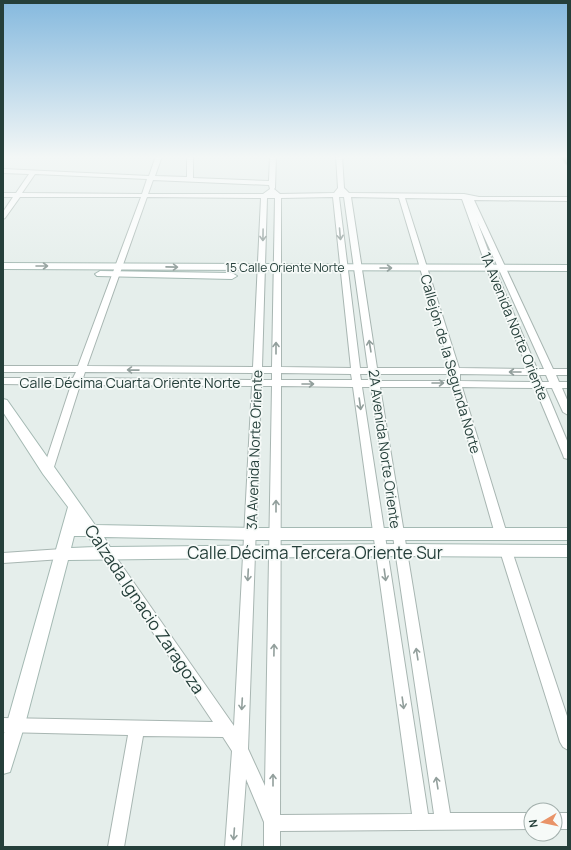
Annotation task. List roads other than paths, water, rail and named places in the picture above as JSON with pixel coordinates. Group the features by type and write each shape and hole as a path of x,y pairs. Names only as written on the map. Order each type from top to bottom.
{"street":[{"path":"3,217 17,196"},
{"path":"38,196 142,199"},
{"path":"48,470 76,381 82,369 143,196"},
{"path":"3,201 342,196 469,199 568,199"},
{"name":"2A Avenida Norte Oriente","path":"342,196 358,271 397,533 443,821"},
{"name":"2A Avenida Norte Oriente","path":"342,196 343,271 357,383 421,822"},
{"name":"3A Avenida Norte Oriente","path":"271,197 277,272 276,535 272,847"},
{"name":"3A Avenida Norte Oriente","path":"233,847 240,749 262,272 271,197"},
{"name":"Callejón de la Segunda Norte","path":"402,198 455,371 456,383 501,534"},
{"name":"1A Avenida Norte Oriente","path":"469,199 492,271 568,455"},
{"name":"1A Avenida Norte Oriente","path":"469,199 568,412"},
{"name":"15 Calle Oriente Norte","path":"3,266 117,270 262,272 503,271 568,268"},
{"name":"15 Calle Oriente Norte","path":"3,274 117,270"},
{"name":"15 Calle Oriente Norte","path":"503,271 568,275"},
{"name":"Calle Décima Cuarta Oriente Norte","path":"3,369 276,372 568,372"},
{"name":"Calle Décima Cuarta Oriente Norte","path":"3,382 76,381 276,384 456,383 568,385"},
{"name":"Calzada Ignacio Zaragoza","path":"3,403 228,730 240,749 273,822"},
{"path":"3,765 9,725 62,554 75,506"},
{"name":"Calle Décima Tercera Oriente Sur","path":"68,530 276,535 397,533 568,534"},
{"name":"Calle Décima Tercera Oriente Sur","path":"62,554 381,550 568,551"},
{"path":"506,551 568,742"},
{"path":"3,558 62,554"},
{"path":"9,725 228,730"},
{"path":"116,847 137,727"},
{"path":"273,822 523,821"}]}
